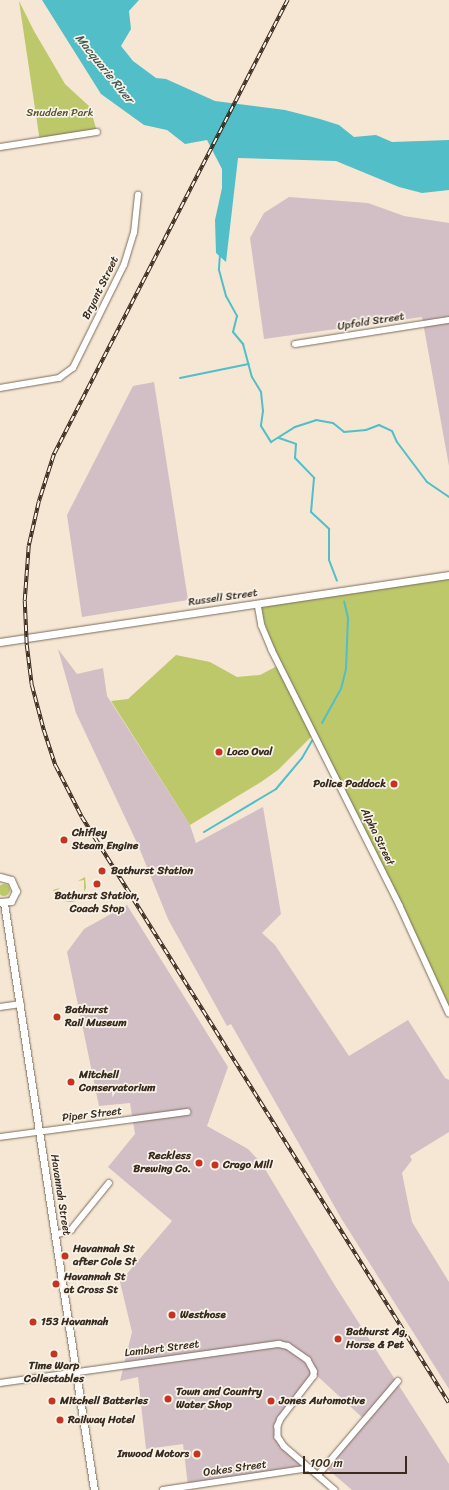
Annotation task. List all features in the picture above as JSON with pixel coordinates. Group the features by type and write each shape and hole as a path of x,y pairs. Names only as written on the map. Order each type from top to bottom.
{"street":[{"path":"0,147 97,132"},
{"name":"Bryant Street","path":"0,388 59,378 69,373 76,363 124,265 134,233 138,195"},
{"name":"Upfold Street","path":"296,344 449,320"},
{"name":"Russell Street","path":"0,642 449,575"},
{"name":"Alpha Street","path":"258,604 262,626 274,654 400,906 449,1014"},
{"path":"0,877 11,880 16,886 13,898 2,903"},
{"name":"Havannah Street","path":"2,903 21,1004 94,1490"},
{"path":"0,1007 21,1004"},
{"name":"Piper Street","path":"0,1137 187,1112"},
{"path":"55,1235 71,1230 109,1183"},
{"name":"Lambert Street","path":"0,1383 76,1371 279,1344 288,1346 303,1356 312,1365 314,1373 308,1386 281,1419 277,1432 284,1446 310,1468"},
{"path":"318,1475 398,1381"},
{"path":"310,1468 335,1490"},
{"name":"Oakes Street","path":"163,1490 310,1468"}],"shaded area":[{"path":"289,197 368,203 404,216 449,223 449,466 422,317 264,339 250,238 264,213"},
{"path":"154,382 188,600 82,617 67,515 133,386"},
{"path":"58,649 77,674 103,668 107,696 190,825 196,843 263,807 281,914 262,933 275,945 349,1056 408,1020 445,1078 449,1080 449,1132 410,1156 412,1160 402,1173 412,1222 449,1282 449,1389 341,1218 231,1024 227,1026 168,919 138,845 76,713"},
{"path":"127,905 228,1067 207,1126 248,1149 262,1164 334,1284 449,1464 449,1490 352,1490 324,1466 365,1420 314,1373 281,1419 278,1437 310,1468 188,1486 183,1444 146,1449 138,1377 120,1381 132,1332 120,1282 172,1221 108,1167 135,1134 130,1103 99,1106 67,952 84,929"}],"green space":[{"name":"Snudden Park","path":"19,1 34,31 65,84 90,107 97,132 40,142"},
{"name":"Police Paddock","path":"449,575 449,1013 314,734 278,770 190,825 111,701 128,699 176,655 210,662 237,677 260,675 279,665 258,604"},
{"path":"85,877 86,888 84,891 84,880 78,881"},
{"path":"2,884 6,884 10,890 6,896 2,896 -2,892 -2,888"},
{"path":"60,888 55,892 60,898 53,890"},
{"path":"83,893 79,900 71,902 63,901 60,898 67,901 75,900 74,894 79,898"}],"water":[{"name":"Macquarie River","path":"42,0 139,0 129,11 131,29 121,46 133,61 156,78 166,79 215,101 285,110 320,119 339,125 354,137 376,135 392,142 449,140 449,190 422,193 399,187 336,161 238,158 226,262 216,253 215,220 222,188 222,169 207,140 185,144 167,130 144,125 101,94"}],"waterway":[{"path":"220,254 219,270 226,296 237,316 233,332 243,344 252,377 261,392 263,411 261,426 271,442 295,427 316,420 333,423 344,432 366,430 379,425 392,431 397,442 427,482 449,497"},
{"path":"180,378 249,364"},
{"path":"279,438 296,444 295,458 314,478 311,512 329,529 329,560 337,581"},
{"path":"322,723 341,689 346,669 348,618 344,601"},
{"path":"204,832 276,789 302,758 312,741"}],"railway":[{"path":"288,0 54,455 39,502 29,546 25,601 27,645 32,685 44,730 56,766 82,817 449,1403"}],"place":[{"name":"Loco Oval","path":"219,752"},
{"name":"Police Paddock","path":"394,784"},
{"name":"Chifley Steam Engine","path":"64,840"},
{"name":"Bathurst Station","path":"102,871"},
{"name":"Bathurst Station, Coach Stop","path":"97,884"},
{"name":"Bathurst Rail Museum","path":"57,1017"},
{"name":"Mitchell Conservatorium","path":"71,1082"},
{"name":"Reckless Brewing Co.","path":"199,1163"},
{"name":"Crago Mill","path":"215,1165"},
{"name":"Havannah St after Cole St","path":"65,1256"},
{"name":"Havannah St at Cross St","path":"56,1284"},
{"name":"Westhose","path":"172,1315"},
{"name":"153 Havannah","path":"33,1322"},
{"name":"Bathurst Ag, Horse & Pet","path":"338,1339"},
{"name":"Time Warp Collectables","path":"54,1354"},
{"name":"Town and Country Water Shop","path":"168,1399"},
{"name":"Mitchell Batteries","path":"52,1401"},
{"name":"Jones Automotive","path":"271,1401"},
{"name":"Railway Hotel","path":"60,1420"},
{"name":"Inwood Motors","path":"197,1454"}]}
